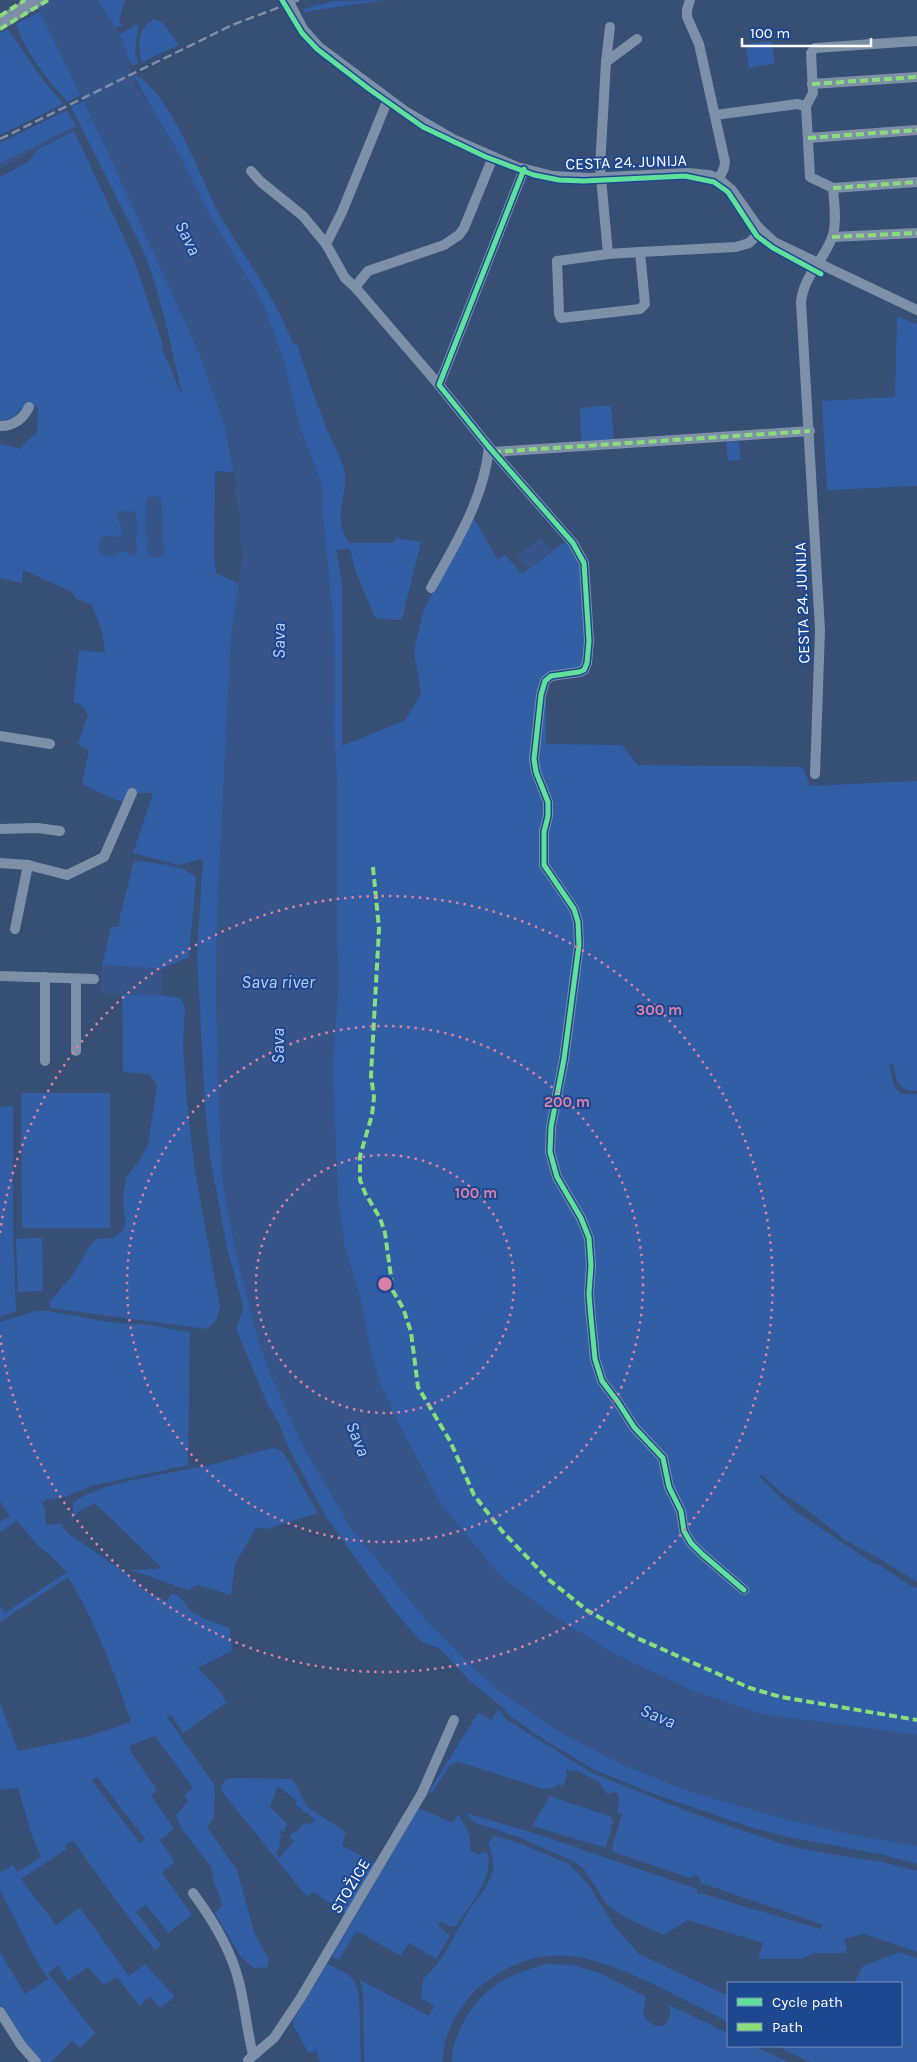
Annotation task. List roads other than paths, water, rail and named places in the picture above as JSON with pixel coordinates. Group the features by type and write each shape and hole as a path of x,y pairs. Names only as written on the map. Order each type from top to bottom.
{"main road":[{"path":"0,23 37,0"}],"street":[{"name":"CESTA 24. JUNIJA","path":"288,0 302,29 314,42 388,99 434,129 493,157 524,169 563,177 694,173 709,175 719,179"},
{"path":"690,0 687,17 699,44 725,162 719,179 732,190 761,231 774,242 917,310"},
{"path":"602,177 600,167 610,26"},
{"path":"606,62 636,39"},
{"path":"917,41 814,48 811,52 813,94 806,106 810,177 833,188 917,182"},
{"path":"812,84 917,76"},
{"path":"326,244 342,212 388,99"},
{"path":"715,115 797,104 806,106"},
{"path":"808,138 917,130"},
{"path":"355,287 368,270 444,245 459,236 493,157"},
{"path":"439,385 524,169"},
{"path":"251,171 261,182 303,216 326,244 345,278 355,287 491,449 574,543 584,563 589,641 587,663 584,670 551,676 545,682 541,695 534,759 536,772 548,802 548,816 544,832 544,865 574,909 578,922 579,945 564,1059 551,1127 550,1152 557,1177 581,1218 588,1238 592,1266 589,1294 595,1360 602,1381 634,1427 663,1458 669,1487 682,1511 684,1531 691,1543 744,1590"},
{"name":"CESTA 24. JUNIJA","path":"602,177 608,254"},
{"path":"833,188 835,226 832,238 917,233"},
{"path":"640,252 644,307 561,318 557,261 608,254 640,252 736,247 749,243 761,231"},
{"name":"CESTA 24. JUNIJA","path":"815,774 820,630 810,431 801,302 804,286 816,262 832,238"},
{"path":"0,426 15,422 23,417 29,407"},
{"path":"491,449 619,444 713,436 728,437 810,431"},
{"path":"430,588 460,537 479,496 491,449"},
{"path":"0,736 50,744"},
{"path":"0,863 28,865 67,875 104,857 132,793"},
{"path":"0,829 37,828 60,831"},
{"path":"14,929 28,865"},
{"path":"0,976 94,978"},
{"path":"45,977 45,1061"},
{"path":"76,979 76,1051"},
{"name":"STOŽICE","path":"248,2060 274,2038 300,1999 422,1793 454,1720"},
{"name":"STOŽICE","path":"192,1893 219,1932 238,1979 246,2029 248,2060"},
{"path":"0,2012 21,2045 36,2062"}],"water":[{"name":"Sava river","path":"32,0 97,0 112,23 123,42 128,67 134,76 134,85 153,109 181,157 214,223 265,309 284,361 300,428 322,485 335,665 334,730 337,786 337,944 339,980 333,1056 333,1086 338,1197 344,1244 360,1298 372,1358 379,1380 397,1421 441,1504 500,1576 551,1614 614,1654 691,1690 760,1714 917,1735 917,1846 850,1834 782,1818 692,1792 621,1764 560,1732 494,1687 431,1626 349,1525 303,1446 271,1376 258,1339 236,1253 224,1189 221,1156 216,996 217,918 231,639 243,550 239,540 240,514 235,492 236,482 230,447 225,426 201,358 91,114 40,12"},
{"path":"155,496 161,499 162,504 163,544 165,547 163,555 156,558 150,557 147,552 148,536 145,532 146,501 148,497"},
{"path":"115,511 135,511 139,530 136,540 138,550 134,556 122,551 110,557 100,553 100,540 106,535 122,536 121,526"},
{"path":"541,537 552,550 527,569 517,557"},
{"path":"102,965 162,969 161,995 100,993"}],"waterway":[{"path":"87,121 95,117"},
{"path":"0,167 75,127"}],"railway":[{"path":"0,139 232,25 299,0"}],"water label":[{"name":"Sava","path":"188,238"},
{"name":"Sava","path":"279,641"},
{"name":"Sava","path":"278,1046"},
{"name":"Sava","path":"358,1439"},
{"name":"Sava","path":"658,1716"}]}
